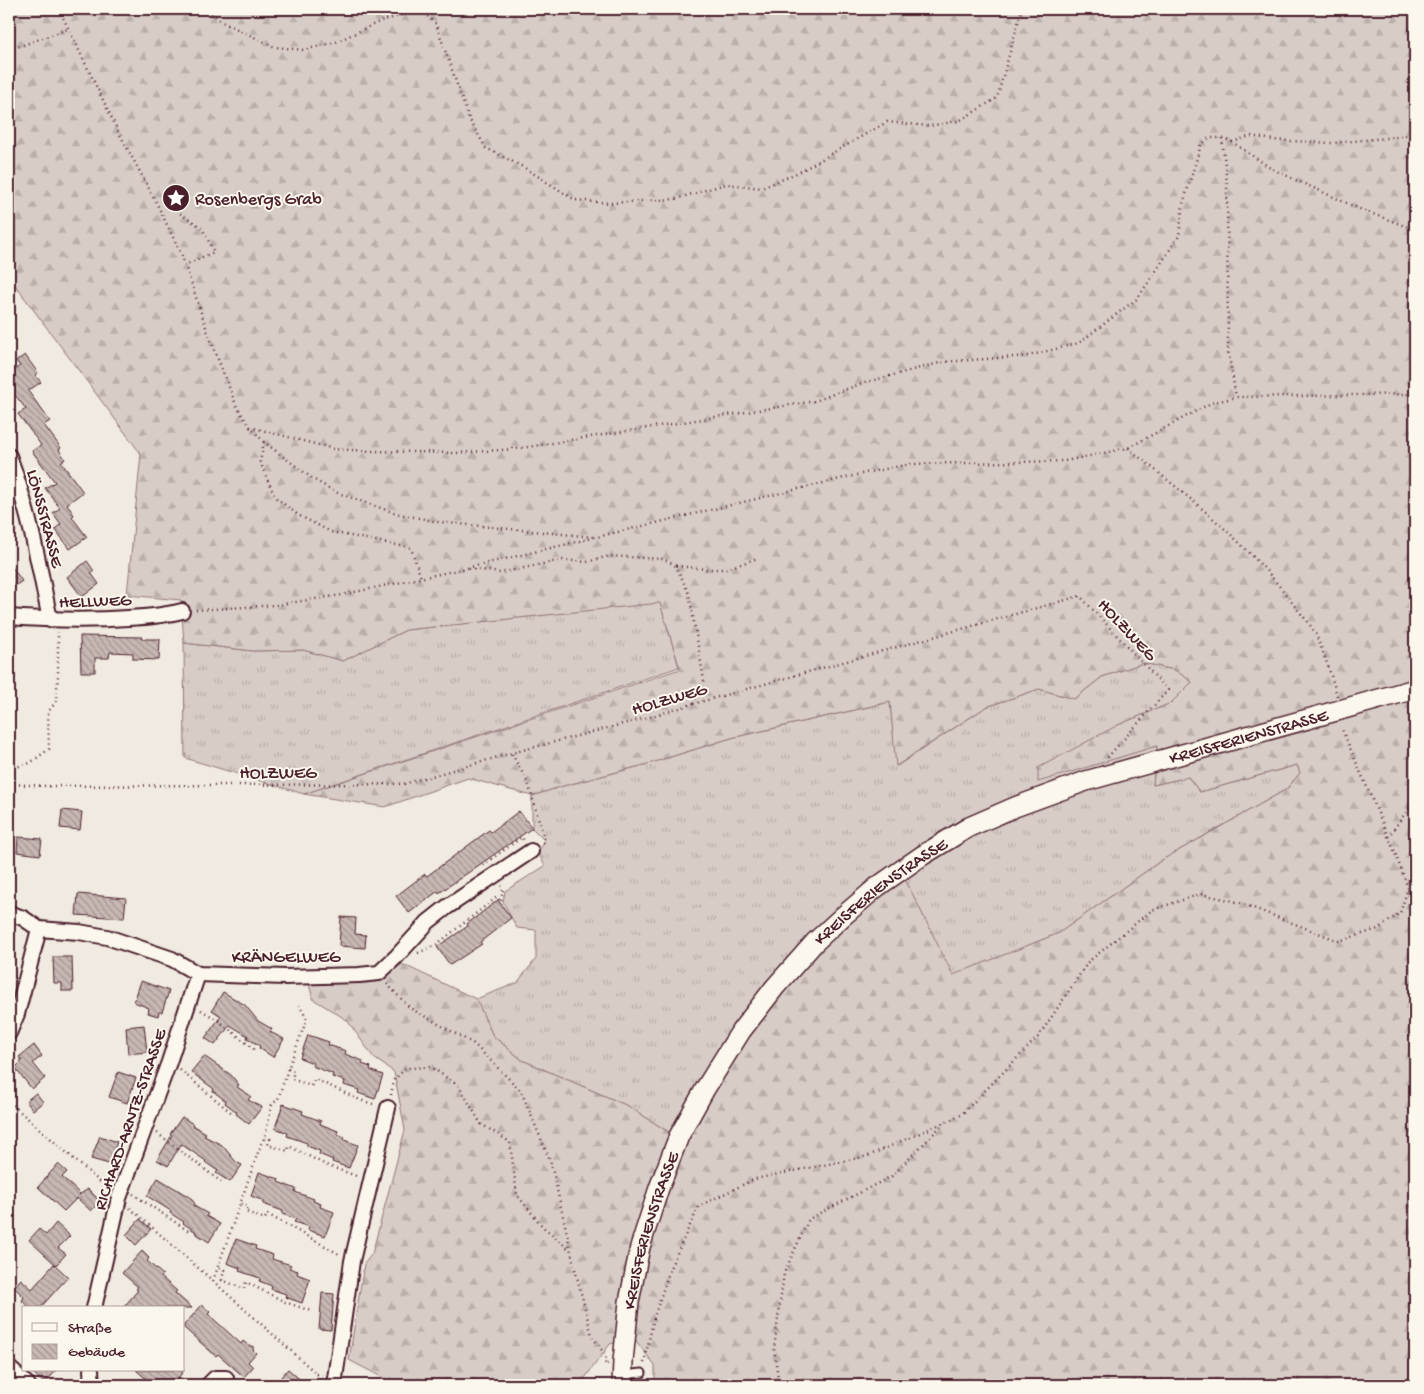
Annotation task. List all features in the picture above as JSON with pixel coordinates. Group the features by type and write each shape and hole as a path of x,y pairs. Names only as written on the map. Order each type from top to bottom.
{"street":[{"name":"LÖNSSTRASSE","path":"9,456 13,481 33,535 54,620"},
{"name":"HELLWEG","path":"9,617 54,620 106,620 164,616 182,611"},
{"name":"KREISFERIENSTRASSE","path":"622,1374 629,1302 640,1247 659,1188 680,1136 705,1089 741,1031 775,987 815,942 842,917 877,887 923,854 969,827 1015,807 1086,781 1415,689"},
{"path":"379,972 397,956 428,922 447,907 531,851"},
{"name":"KRÄNGELWEG","path":"9,913 23,918 39,929 79,932 107,937 172,959 198,974 285,977 379,972"},
{"path":"9,1033 17,1014 39,929"},
{"name":"RICHARD-ARNTZ-STRASSE","path":"94,1306 121,1192 169,1062 198,974"},
{"path":"334,1382 352,1262 388,1108"},
{"path":"9,1368 28,1385"},
{"path":"91,1372 92,1385"},
{"path":"208,1385 215,1378 226,1378"}],"lane":[{"path":"622,1374 642,1373"}],"path":[{"path":"59,9 117,130 156,202 185,265 210,339 237,407 250,427 264,442 335,492 395,513 438,522 598,537"},
{"path":"208,9 220,21 275,46 304,50 336,42 381,21 421,10 436,24 469,119 486,148 525,168 575,200 610,203 675,199 726,184 762,188 801,171 887,122 930,126 959,121 997,98 1022,9"},
{"path":"9,50 68,29"},
{"path":"1232,142 1251,136 1273,140 1333,143 1396,137 1415,133"},
{"path":"250,427 334,449 372,452 456,453 515,449 815,401 863,382 943,362 1028,356 1079,342 1138,298 1179,236 1183,204 1201,145 1209,138 1222,138 1232,142 1272,169 1362,210 1405,226 1415,227"},
{"path":"1222,138 1226,183 1228,350 1236,398"},
{"path":"168,192 178,212 202,228 214,252 185,265"},
{"path":"182,611 276,604 341,595 466,568 865,473 911,464 1065,461 1128,448 1211,403 1236,398 1415,394"},
{"path":"264,442 260,462 275,497 298,515 331,532 411,548 421,578"},
{"path":"1128,448 1242,544 1279,586 1313,630 1332,677"},
{"path":"466,568 500,574 562,560 587,562 609,556 664,559 676,566 726,569 758,558"},
{"path":"676,566 689,594 704,680 693,704"},
{"name":"HOLZWEG","path":"9,784 46,786 404,784 1080,596 1168,690 1105,760"},
{"path":"9,769 30,763 48,749 48,712 56,702 58,675 54,620"},
{"path":"1334,712 1408,888 1415,946"},
{"path":"512,753 528,783 545,841 531,851"},
{"path":"1388,837 1415,800"},
{"path":"642,1373 654,1317 671,1266 699,1206 755,1179 868,1156 961,1115 1039,1036 1088,962 1152,910 1201,894 1238,902 1339,941 1378,929 1400,913 1408,888"},
{"path":"397,956 405,960 436,944 497,897 501,902"},
{"path":"379,972 389,988 410,1008 474,1044 521,1091 551,1163 592,1336 606,1356 605,1365 622,1374"},
{"path":"189,1002 218,1020 256,1051"},
{"path":"214,1281 265,1137 272,1106 278,1100 307,1019 299,1005"},
{"path":"169,1062 188,1075 233,1114"},
{"path":"288,1070 294,1072 292,1080 312,1086 315,1079 360,1100 388,1108 394,1080 406,1068 431,1067 459,1086 481,1124 510,1142 517,1195 542,1227 571,1251"},
{"path":"9,1102 121,1192 214,1281 317,1374 334,1382"},
{"path":"779,1385 774,1349 784,1273 809,1219 892,1176 945,1122"},
{"path":"145,1126 154,1130 224,1184"},
{"path":"265,1137 270,1139 268,1145 288,1151 289,1146 326,1165 371,1181"},
{"path":"121,1192 190,1232"},
{"path":"241,1204 248,1206 246,1212 265,1219 267,1214 352,1262"},
{"path":"219,1268 224,1270 222,1280 244,1289 246,1282 285,1302 311,1311"}],"green space":[{"path":"9,9 1415,9 1415,1385 655,1385 655,1366 634,1338 610,1344 582,1382 583,1385 397,1385 349,1360 364,1264 372,1254 405,1130 394,1072 374,1058 347,1020 313,999 309,984 379,980 402,964 476,999 493,1036 522,1060 628,1106 673,1135 707,1074 897,863 953,975 1059,933 1162,860 1287,789 1300,773 1297,765 1200,792 1188,777 1153,785 1157,746 1038,782 1038,768 1118,725 1171,703 1192,682 1175,670 1143,663 1102,677 1074,699 1039,689 986,707 896,766 890,702 731,738 648,764 532,796 468,778 385,807 304,794 680,669 660,603 406,630 343,661 303,650 253,651 184,643 181,600 127,595 141,454 9,277"},
{"path":"660,602 679,667 304,794 185,758 184,643 253,651 303,650 343,661 406,630"},
{"path":"1143,663 1175,670 1193,681 1171,703 1118,725 1157,745 1153,785 1188,777 1200,792 1297,765 1300,773 1287,789 1162,860 1059,933 953,976 897,863 673,1135 628,1106 522,1060 493,1036 476,999 517,983 536,959 536,930 517,928 503,902 505,891 545,866 538,852 545,841 532,828 532,796 648,764 731,738 890,702 897,766 986,707 1039,689 1074,699 1102,677"}],"building":[{"path":"25,355 38,373 35,375 41,382 28,391 50,421 44,425 61,448 59,450 65,459 61,462 83,492 67,504 74,515 72,517 87,537 70,549 55,529 61,524 53,513 60,508 45,488 55,482 32,451 41,445 18,414 26,409 12,391 15,389 9,380 9,374 20,366 16,361"},
{"path":"87,561 94,571 91,573 99,584 82,597 67,577"},
{"path":"9,563 22,581 9,590"},
{"path":"80,636 160,639 159,660 133,659 133,653 110,652 109,658 95,658 95,672 81,672"},
{"path":"62,810 82,812 80,830 60,828"},
{"path":"519,811 532,828 439,893 438,891 409,913 396,896 425,874 427,876 489,830 491,832"},
{"path":"18,837 42,839 40,855 17,852"},
{"path":"78,894 126,898 124,918 76,915"},
{"path":"498,900 511,918 480,942 482,944 450,965 437,947 468,926 467,924"},
{"path":"341,917 356,918 355,934 366,935 365,948 339,946"},
{"path":"53,957 72,957 73,991 62,991 62,983 54,983"},
{"path":"141,981 169,991 162,1012 159,1012 158,1016 148,1013 149,1008 134,1002"},
{"path":"223,992 245,1005 258,1021 272,1029 270,1032 284,1039 273,1057 247,1038 248,1036 230,1025 215,1045 205,1038 221,1016 212,1010"},
{"path":"144,1025 147,1052 128,1054 126,1027"},
{"path":"308,1035 329,1042 328,1045 346,1051 345,1054 363,1061 362,1064 371,1067 370,1070 383,1075 375,1099 358,1093 359,1090 344,1085 345,1081 332,1077 333,1074 312,1066 313,1063 300,1058"},
{"path":"34,1045 42,1056 33,1063 45,1078 32,1089 15,1068 22,1061 19,1057"},
{"path":"204,1056 231,1075 239,1085 237,1087 251,1096 248,1100 262,1107 249,1124 213,1091 214,1089 191,1072"},
{"path":"118,1072 136,1078 127,1103 109,1097"},
{"path":"36,1093 43,1102 33,1110 26,1101"},
{"path":"283,1104 303,1111 302,1114 321,1121 320,1124 338,1131 337,1134 345,1137 344,1140 358,1145 349,1168 332,1162 333,1160 319,1154 320,1151 307,1146 307,1143 287,1136 288,1133 275,1128"},
{"path":"182,1117 206,1133 204,1136 222,1145 236,1162 242,1165 230,1182 216,1173 218,1171 206,1161 181,1144 168,1166 157,1160 172,1135 170,1134"},
{"path":"100,1136 117,1142 109,1164 91,1159"},
{"path":"58,1164 67,1172 62,1177 79,1195 88,1189 100,1201 91,1211 77,1198 64,1211 38,1187"},
{"path":"259,1172 279,1179 278,1182 296,1189 295,1192 314,1199 313,1201 321,1204 320,1207 334,1212 325,1236 308,1230 309,1227 294,1222 296,1219 282,1214 283,1211 263,1204 264,1201 251,1196"},
{"path":"158,1178 191,1198 195,1204 194,1206 220,1224 209,1242 170,1213 171,1211 147,1196"},
{"path":"140,1219 151,1229 136,1245 126,1235"},
{"path":"56,1223 70,1236 58,1248 66,1254 56,1265 29,1240 39,1229 46,1235"},
{"path":"236,1239 256,1246 255,1249 273,1255 272,1259 291,1265 289,1268 298,1271 297,1274 310,1279 302,1303 285,1297 286,1294 271,1289 272,1286 259,1281 260,1278 239,1271 240,1268 227,1263"},
{"path":"142,1251 149,1258 147,1261 163,1275 161,1277 177,1291 175,1293 192,1308 185,1308 185,1306 125,1306 138,1290 136,1289 138,1287 122,1273"},
{"path":"54,1264 68,1277 42,1306 28,1306 22,1301 24,1297 14,1287 21,1279 32,1289"},
{"path":"322,1293 334,1294 331,1330 319,1329"},
{"path":"202,1305 210,1312 208,1314 241,1344 243,1341 249,1346 253,1346 253,1350 256,1353 248,1362 253,1367 244,1377 185,1329 185,1324"},
{"path":"288,1369 306,1385 274,1385"},
{"path":"32,1372 54,1372 45,1384"},
{"path":"138,1372 183,1372 179,1377 189,1385 153,1385"}],"place":[{"name":"Rosenbergs Grab","path":"176,198"}]}
